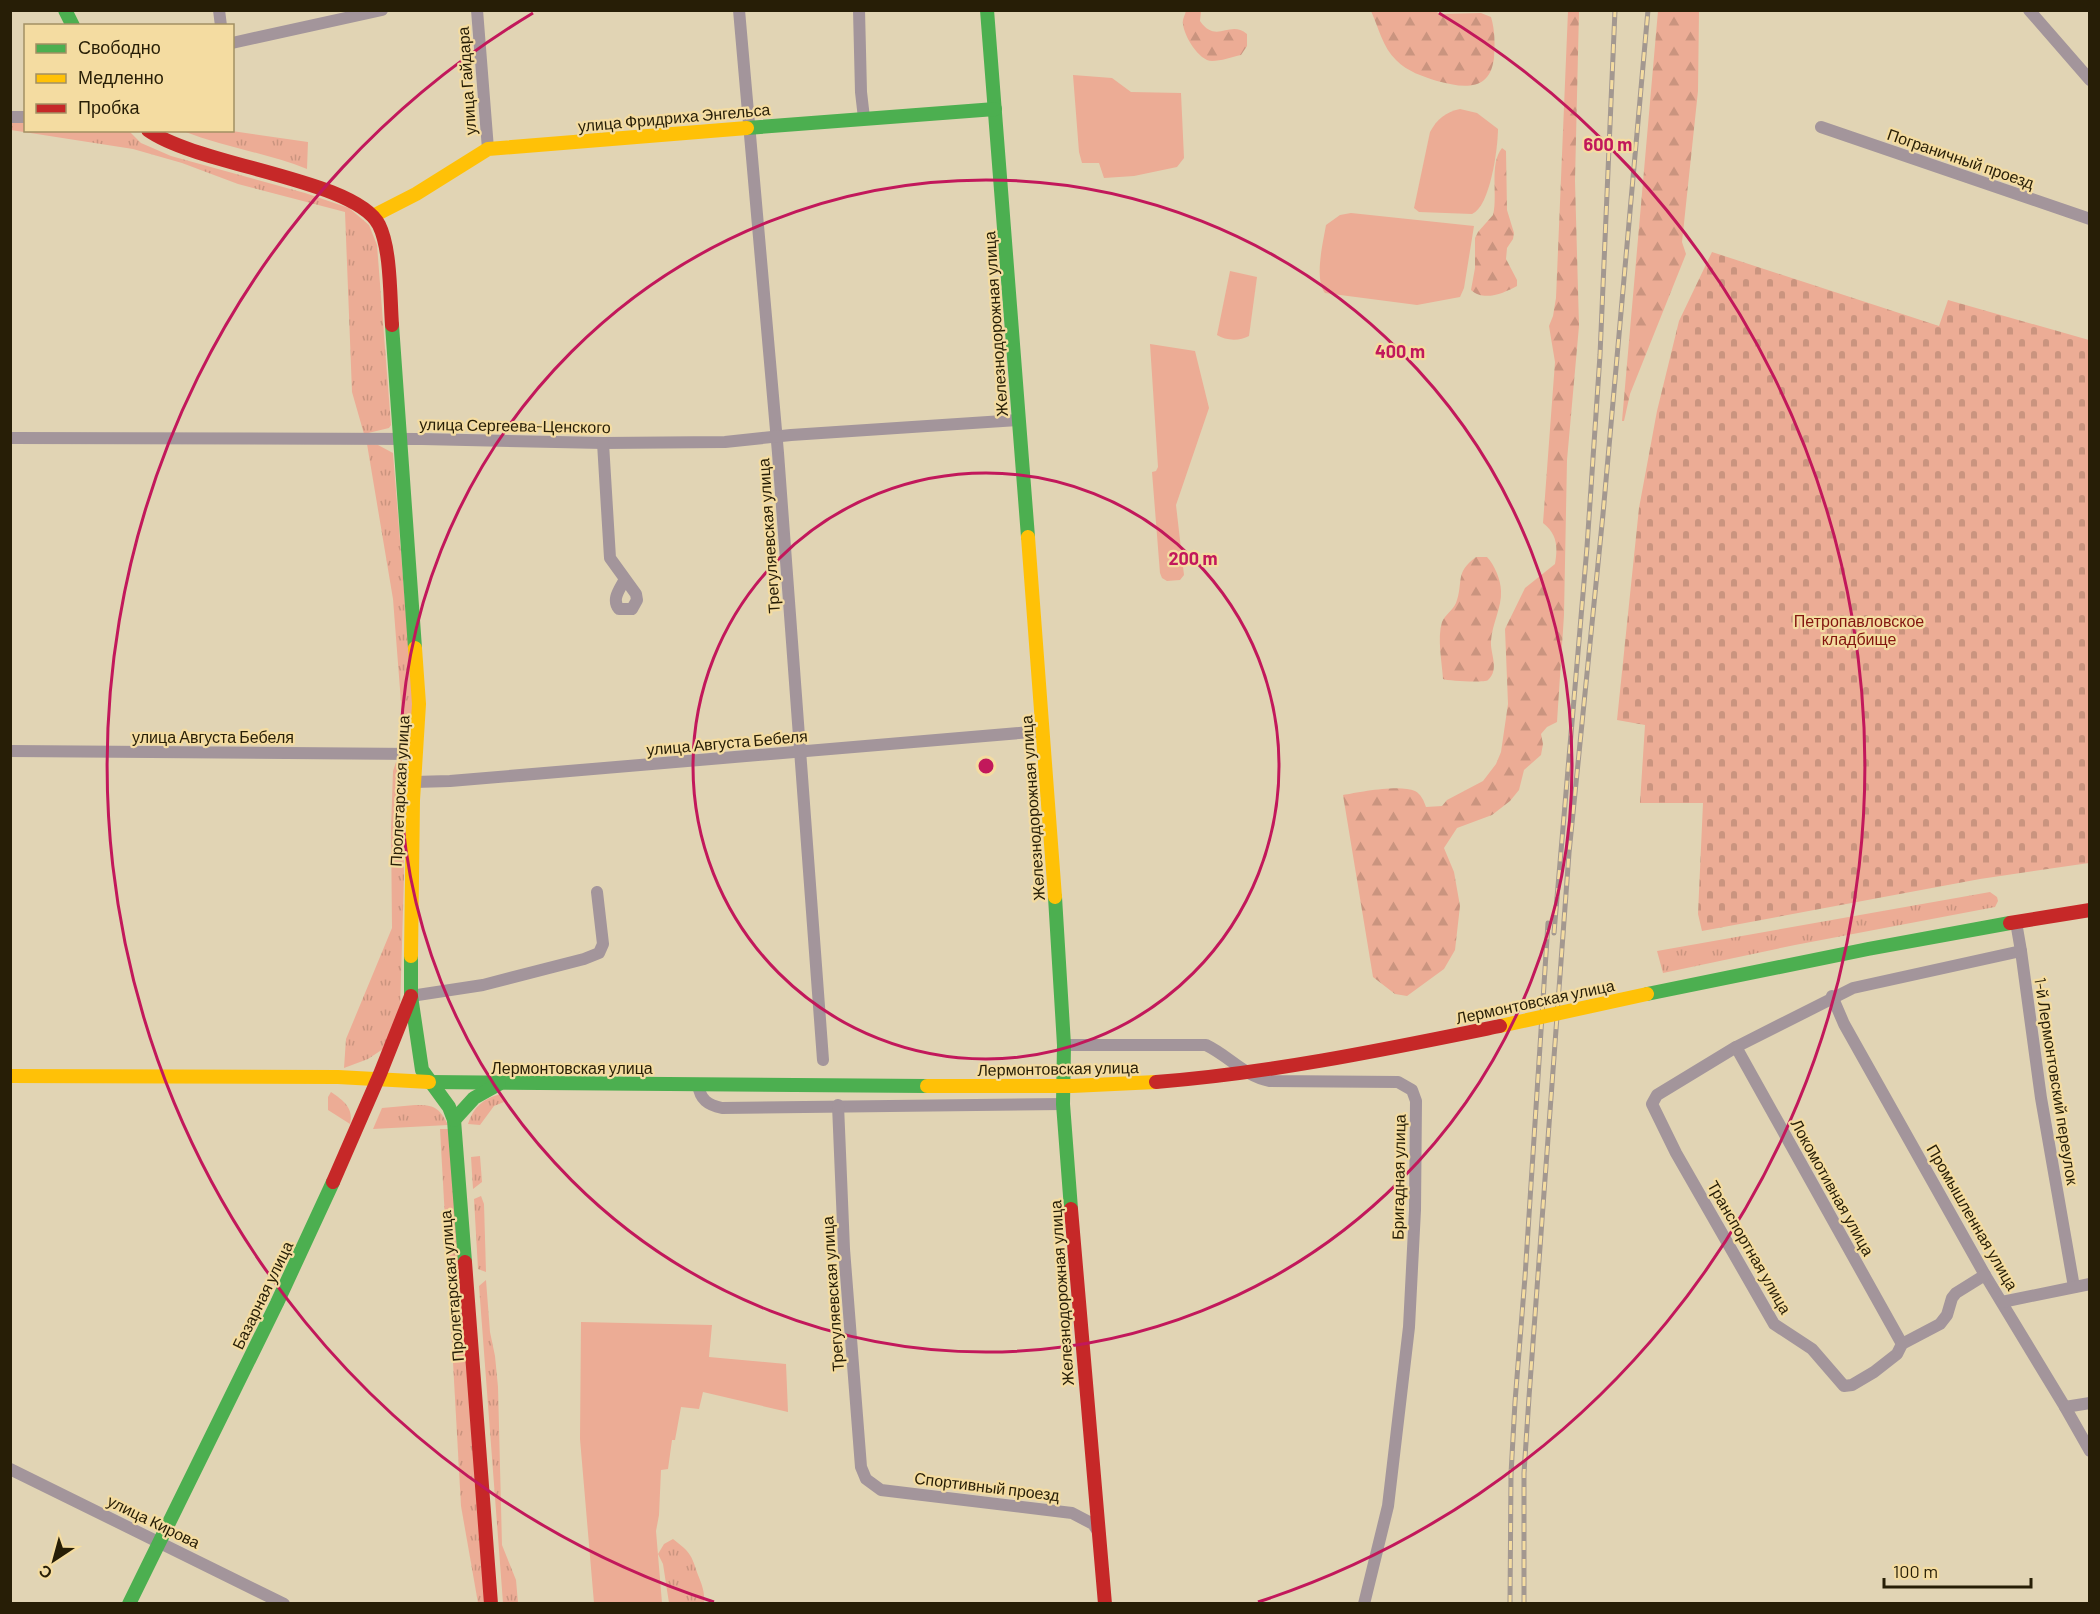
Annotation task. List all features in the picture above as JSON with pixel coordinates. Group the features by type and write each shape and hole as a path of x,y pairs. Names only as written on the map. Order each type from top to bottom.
{"main road":[{"path":"65,10 73,24"},
{"name":"Железнодорожная улица","path":"987,10 1054,863 1064,1045 1063,1104 1105,1604"},
{"name":"улица Фридриха Энгельса","path":"374,216 416,194 488,149 995,109"},
{"path":"151,132 159,138 190,151 357,201 374,216"},
{"name":"Пролетарская улица","path":"374,216 382,232 389,280 419,704 414,782 411,996 422,1070 449,1107 454,1120 491,1604"},
{"name":"Лермонтовская улица","path":"10,1076 338,1077 429,1082 927,1086 1079,1086 1161,1082 1327,1060 1472,1032 1809,960 2016,921 2090,910"},
{"name":"Базарная улица","path":"129,1604 315,1224 411,996"},
{"path":"454,1120 477,1094 504,1083"}],"street":[{"path":"234,43 382,10"},
{"name":"улица Гайдара","path":"477,10 488,149"},
{"name":"Трегуляевская улица","path":"739,10 777,437 824,1060"},
{"path":"859,10 864,118"},
{"path":"2030,10 2090,80"},
{"name":"Пограничный проезд","path":"1821,127 2090,219"},
{"name":"улица Сергеева-Ценского","path":"10,438 725,442 1019,420"},
{"path":"603,443 610,558 625,579"},
{"name":"улица Августа Бебеля","path":"414,782 800,753 1043,731"},
{"name":"улица Августа Бебеля","path":"10,751 416,754"},
{"path":"411,996 483,985 599,953 603,944 597,892"},
{"name":"1-й Лермонтовский переулок","path":"2016,921 2041,1098 2074,1287"},
{"path":"1736,1047 1832,996 1853,988 2021,951"},
{"name":"Промышленная улица","path":"1832,996 1844,1024 1986,1275 2090,1451"},
{"name":"Бригадная улица","path":"1064,1045 1206,1045 1219,1051 1239,1068 1257,1078 1270,1081 1398,1082 1412,1090 1416,1101 1415,1210 1409,1327 1388,1506 1364,1604"},
{"name":"Транспортная улица","path":"1736,1047 1657,1095 1652,1104 1676,1153 1774,1324 1812,1348 1844,1386 1852,1385 1874,1372 1897,1354 1902,1344"},
{"name":"Локомотивная улица","path":"1736,1047 1902,1344"},
{"path":"698,1084 701,1097 708,1105 722,1108 1063,1104"},
{"name":"Трегуляевская улица","path":"838,1106 844,1249 861,1467 867,1479"},
{"path":"1902,1344 1940,1324 1947,1315 1952,1298 1956,1293 1986,1275"},
{"path":"2002,1302 2090,1284"},
{"path":"2065,1407 2090,1403"},
{"name":"улица Кирова","path":"10,1469 284,1604"},
{"name":"Спортивный проезд","path":"867,1479 881,1490 1072,1513 1093,1524 1100,1534"},
{"path":"1072,1513 1087,1509 1096,1492"}],"green space":[{"path":"1186,11 1201,11 1200,21 1212,31 1234,29 1247,34 1247,46 1241,55 1212,61 1202,57 1189,41 1184,29 1183,21"},
{"path":"1371,11 1435,11 1440,14 1481,13 1491,17 1494,58 1487,77 1481,82 1474,85 1456,85 1437,81 1405,68 1391,55"},
{"path":"1568,11 1579,11 1575,181 1579,326 1567,460 1564,615 1557,722 1547,727 1541,734 1543,744 1541,755 1524,770 1519,790 1510,801 1492,815 1457,828 1444,848 1454,872 1460,906 1455,950 1444,969 1407,996 1395,994 1373,977 1343,795 1400,788 1415,791 1426,807 1442,806 1447,800 1483,781 1496,764 1501,752 1508,704 1505,629 1525,588 1555,564 1554,536 1543,523 1555,362 1549,326 1556,298"},
{"path":"1658,11 1699,11 1698,91 1682,242 1686,254 1630,394 1624,421 1622,421"},
{"path":"1073,75 1112,78 1131,92 1181,93 1184,158 1177,167 1134,176 1104,178 1099,163 1082,163 1079,152"},
{"path":"1460,109 1477,113 1498,129 1495,162 1484,200 1472,214 1419,212 1414,208 1430,132 1442,117"},
{"path":"11,122 24,123 24,132 130,132 141,143 171,156 305,193 349,208 369,225 377,245 391,425 389,428 364,434 352,392 345,212 238,184 182,163 133,149 11,130"},
{"path":"234,131 308,142 307,169 276,159 186,132"},
{"path":"1502,148 1506,151 1507,210 1514,233 1507,248 1506,259 1517,280 1517,286 1500,294 1488,296 1476,294 1471,290 1475,268 1475,238 1493,215 1496,163"},
{"path":"1351,213 1474,226 1464,288 1460,297 1417,305 1325,293 1320,279 1320,270 1326,225 1340,215"},
{"name":"Петропавловское кладбище","path":"1712,252 1939,326 1948,300 2089,340 2089,863 1980,879 1702,931 1698,914 1703,803 1640,803 1645,725 1617,720 1639,508 1657,411 1679,321"},
{"path":"1230,271 1257,277 1249,336 1245,338 1229,339 1217,335"},
{"path":"1150,344 1195,351 1209,408 1176,505 1184,575 1180,580 1167,581 1160,573 1152,472 1158,467"},
{"path":"367,444 378,445 393,453 414,715 409,745 401,749 402,715 393,599"},
{"path":"1476,557 1487,557 1490,560 1497,572 1501,587 1500,603 1491,641 1494,661 1492,676 1485,681 1443,679 1440,643 1442,622 1456,603 1462,573"},
{"path":"396,762 401,768 403,788 404,877 400,1010 386,1047 368,1059 344,1068 346,1039 392,928 391,828 393,771"},
{"path":"1990,892 1997,897 1995,907 1663,973 1657,951"},
{"path":"331,1092 349,1109 350,1124 328,1110 328,1097"},
{"path":"501,1094 504,1102 494,1106 480,1125 468,1124 480,1104"},
{"path":"415,1105 435,1108 442,1114 448,1125 373,1129 382,1108"},
{"path":"440,1129 449,1129 487,1603 478,1603 461,1506"},
{"path":"480,1156 482,1182 473,1189 471,1157"},
{"path":"481,1196 484,1204 486,1272 478,1269 474,1199"},
{"path":"486,1280 490,1332 498,1387 502,1545 516,1580 518,1603 503,1603 479,1286"},
{"path":"581,1322 712,1325 709,1357 786,1364 788,1412 703,1392 699,1409 681,1407 675,1440 672,1440 668,1469 661,1470 656,1531 662,1603 594,1603 580,1439"},
{"path":"673,1539 692,1558 703,1589 704,1603 669,1603 663,1564 658,1554 664,1544"}],"railway":[{"path":"1554,933 1587,547 1600,355 1615,10"},
{"path":"1524,1604 1524,1473 1569,853 1603,514 1648,10"},
{"path":"1510,1604 1511,1474 1515,1402 1548,923"}],"traffic: fast":[{"path":"65,10 72,24"},
{"path":"987,10 1028,537"},
{"path":"747,128 995,109"},
{"path":"392,325 415,648"},
{"path":"1055,897 1064,1045 1063,1104 1071,1209"},
{"path":"1647,994 2010,923"},
{"path":"411,956 411,996 422,1070 449,1107 454,1120 465,1262"},
{"path":"429,1082 927,1086"},
{"path":"454,1120 474,1098 499,1084"},
{"path":"129,1604 277,1303 333,1182"}],"traffic: slow":[{"path":"373,216 416,194 488,149 747,128"},
{"path":"1028,537 1055,897"},
{"path":"411,956 413,800 419,704 415,648"},
{"path":"1500,1026 1647,994"},
{"path":"10,1076 338,1077 429,1082"},
{"path":"927,1086 1072,1086 1156,1082"}],"traffic: jam":[{"path":"152,132 171,143 202,154 309,184 365,209 379,225 386,247 392,325"},
{"path":"2010,923 2090,910"},
{"path":"333,1182 411,996"},
{"path":"1156,1082 1243,1073 1500,1026"},
{"path":"1071,1209 1105,1604"},
{"path":"465,1262 491,1604"}]}
